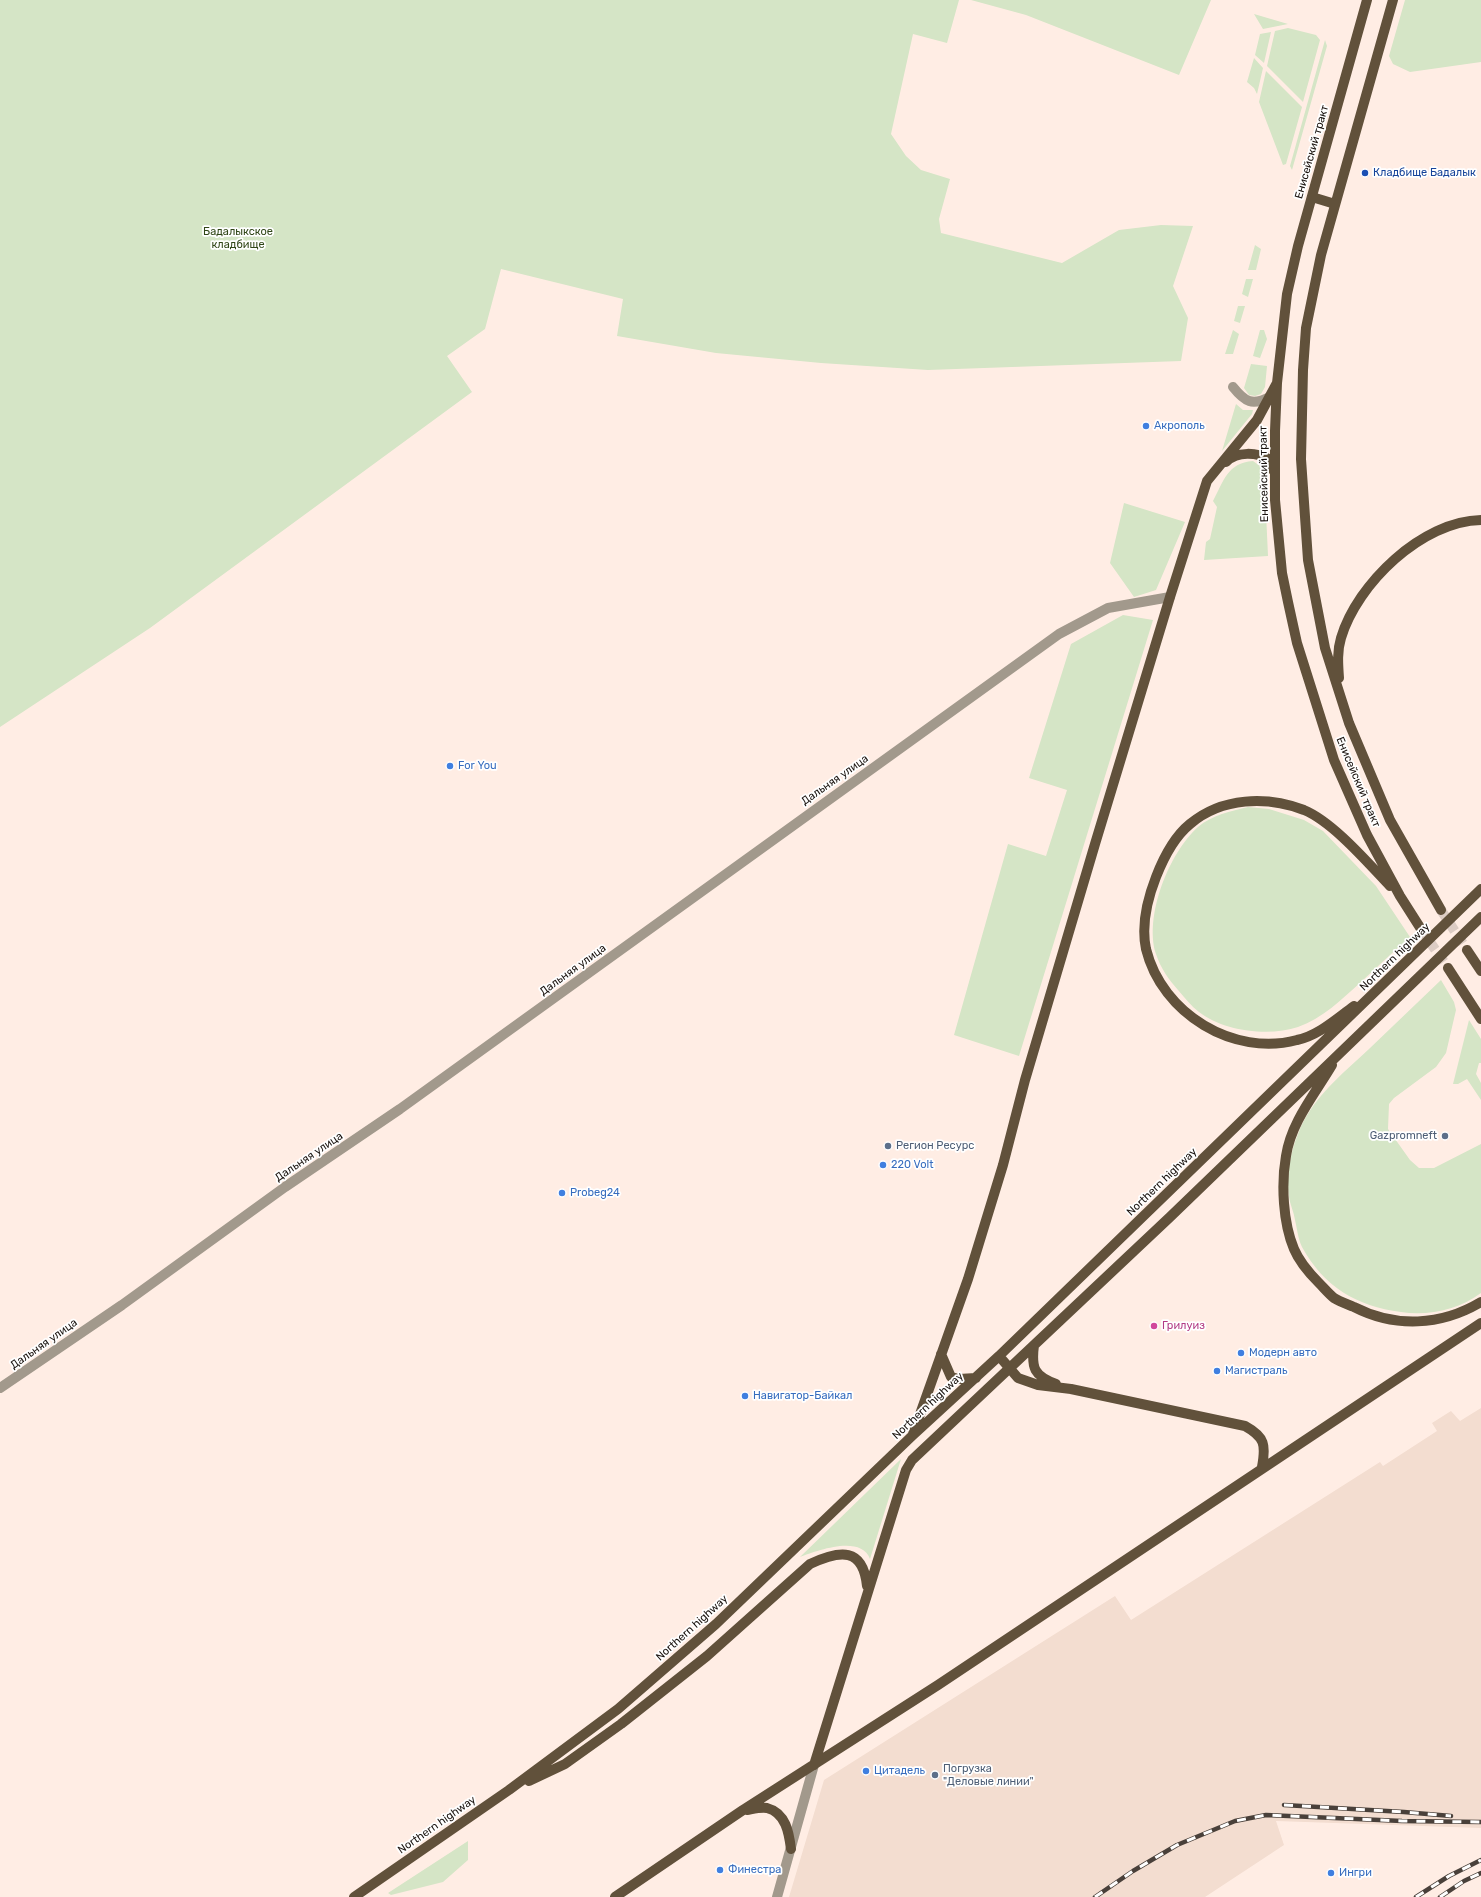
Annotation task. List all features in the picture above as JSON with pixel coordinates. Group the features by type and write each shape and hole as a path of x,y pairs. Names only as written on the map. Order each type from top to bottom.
{"main road":[{"name":"Енисейский тракт","path":"1367,0 1298,246 1287,294 1277,383 1274,476 1282,573 1297,643 1334,760 1367,835 1400,896 1421,929"},
{"name":"Енисейский тракт","path":"1393,0 1321,255 1306,328 1301,459 1308,560 1326,648 1341,700 1390,820 1441,910"},
{"path":"1312,197 1335,204"},
{"path":"912,1436 968,1279 998,1180 1025,1080 1170,596 1207,480 1247,434 1270,398 1277,383"},
{"path":"1207,480 1232,456 1243,454 1262,456 1270,460 1274,476"},
{"path":"1341,700 1338,658 1341,639 1349,619 1362,595 1395,559 1419,542 1442,529 1471,520 1481,520"},
{"path":"1383,985 1318,1032 1298,1040 1277,1044 1256,1044 1226,1037 1204,1026 1187,1013 1168,993 1154,969 1146,949 1144,920 1150,891 1170,848 1189,824 1211,809 1238,802 1280,803 1304,810 1318,817 1333,828 1400,896"},
{"name":"Northern highway","path":"354,1897 509,1790 618,1709 716,1624 912,1436 999,1356 1395,974 1481,889"},
{"path":"814,1765 906,1470 912,1460 1170,1218 1481,917"},
{"path":"1467,950 1481,971"},
{"path":"1448,968 1481,1019"},
{"path":"1338,1054 1295,1126 1286,1155 1283,1184 1284,1200 1294,1250 1311,1275 1334,1298 1366,1313 1393,1321 1418,1322 1447,1317 1469,1309 1481,1302"},
{"path":"615,1897 743,1810 938,1685 1262,1467 1481,1323"},
{"path":"1034,1346 1033,1366 1039,1375 1045,1380 1071,1389"},
{"path":"941,1354 951,1377 959,1379 976,1378"},
{"path":"999,1356 1018,1378 1038,1385 1071,1389 1120,1398 1245,1426 1258,1433 1262,1441 1265,1451 1262,1467"},
{"path":"509,1790 565,1764 621,1724 707,1656 810,1564 825,1557 841,1554 854,1557 861,1563 866,1575 868,1590"},
{"path":"743,1810 765,1808 781,1816 789,1833 791,1849"}],"street":[{"path":"1233,387 1241,397 1247,401 1260,402 1270,398"},
{"name":"Дальняя улица","path":"0,1388 116,1309 285,1187 400,1109 1059,634 1108,608 1170,596"},
{"path":"777,1897 814,1765"}],"shaded area":[{"path":"1481,1408 1481,1828 1276,1821 1284,1845 1205,1897 789,1897 824,1780 1115,1596 1131,1620 1380,1462 1383,1466 1437,1431 1432,1423 1451,1411 1460,1421"}],"green space":[{"name":"Бадалыкское кладбище","path":"0,0 959,0 947,43 913,34 891,134 906,156 921,170 950,179 939,219 941,233 1062,263 1119,230 1161,225 1193,226 1173,286 1188,318 1181,361 928,370 821,363 716,353 617,336 623,299 501,269 485,329 447,356 472,392 150,628 0,727"},
{"path":"971,0 1211,0 1179,75 1026,15"},
{"path":"1405,0 1481,0 1481,62 1410,72 1393,64 1389,56"},
{"path":"1254,14 1288,24 1263,29"},
{"path":"1288,28 1316,35 1320,40 1303,102 1267,66 1275,31"},
{"path":"1271,32 1264,63 1255,55 1260,34"},
{"path":"1325,40 1327,46 1292,170 1290,166"},
{"path":"1254,58 1263,68 1257,94 1254,88 1247,82"},
{"path":"1266,71 1302,107 1286,164 1283,165 1259,102"},
{"path":"1255,245 1261,249 1256,270 1248,270"},
{"path":"1246,279 1253,279 1248,297 1242,294"},
{"path":"1238,306 1245,306 1240,323 1234,321"},
{"path":"1233,330 1239,334 1233,354 1225,354"},
{"path":"1260,330 1264,330 1267,339 1260,358 1253,356"},
{"path":"1251,364 1267,366 1265,387 1261,394 1255,396 1249,395 1244,388"},
{"path":"1236,404 1243,410 1253,410 1252,414 1222,451"},
{"path":"1253,461 1264,469 1268,556 1204,560 1206,542 1210,539 1217,507 1213,501 1227,474 1232,469 1244,462"},
{"path":"1124,503 1185,522 1156,590 1134,597 1110,563"},
{"path":"1123,615 1153,620 1019,1056 954,1035 1008,844 1046,856 1067,790 1029,778 1071,644"},
{"path":"1248,807 1269,809 1304,820 1323,831 1376,886 1410,937 1324,1014 1298,1027 1274,1032 1260,1032 1233,1028 1209,1019 1199,1012 1171,982 1165,973 1156,954 1153,939 1153,922 1156,904 1162,886 1169,869 1187,838 1209,819"},
{"path":"1441,980 1454,1002 1456,1010 1446,1053 1436,1067 1394,1098 1389,1104 1388,1129 1410,1160 1419,1168 1434,1168 1481,1144 1481,1293 1453,1308 1422,1313 1401,1312 1370,1305 1356,1299 1331,1284 1320,1273 1301,1244 1288,1189 1289,1165 1298,1134 1311,1109 1319,1098"},
{"path":"1469,1020 1481,1039 1481,1063 1479,1063 1476,1074 1481,1083 1481,1100 1467,1079 1458,1084 1453,1084"},
{"path":"901,1459 870,1559 865,1551 858,1547 848,1546 827,1548 800,1557"},
{"path":"468,1841 468,1860 443,1882 391,1895 388,1893"}],"tunnel":[{"path":"1441,910 1467,950"},
{"path":"1421,929 1448,968"}],"railway":[{"path":"1284,1805 1451,1816"},
{"path":"1095,1897 1133,1871 1177,1845 1235,1821 1266,1815 1402,1821 1481,1822"},
{"path":"1416,1897 1449,1876 1481,1860"},
{"path":"1440,1897 1464,1881 1481,1873"}],"place":[{"name":"Кладбище Бадалык","path":"1365,173"},
{"name":"Акрополь","path":"1146,426"},
{"name":"For You","path":"450,766"},
{"name":"Gazpromneft","path":"1445,1136"},
{"name":"Регион Ресурс","path":"888,1146"},
{"name":"220 Volt","path":"883,1165"},
{"name":"Probeg24","path":"562,1193"},
{"name":"Грилуиз","path":"1154,1326"},
{"name":"Модерн авто","path":"1241,1353"},
{"name":"Магистраль","path":"1217,1371"},
{"name":"Навигатор-Байкал","path":"745,1396"},
{"name":"Цитадель","path":"866,1771"},
{"name":"Погрузка \"Деловые линии\"","path":"935,1775"},
{"name":"Финестра","path":"720,1870"},
{"name":"Ингри","path":"1331,1873"}]}
